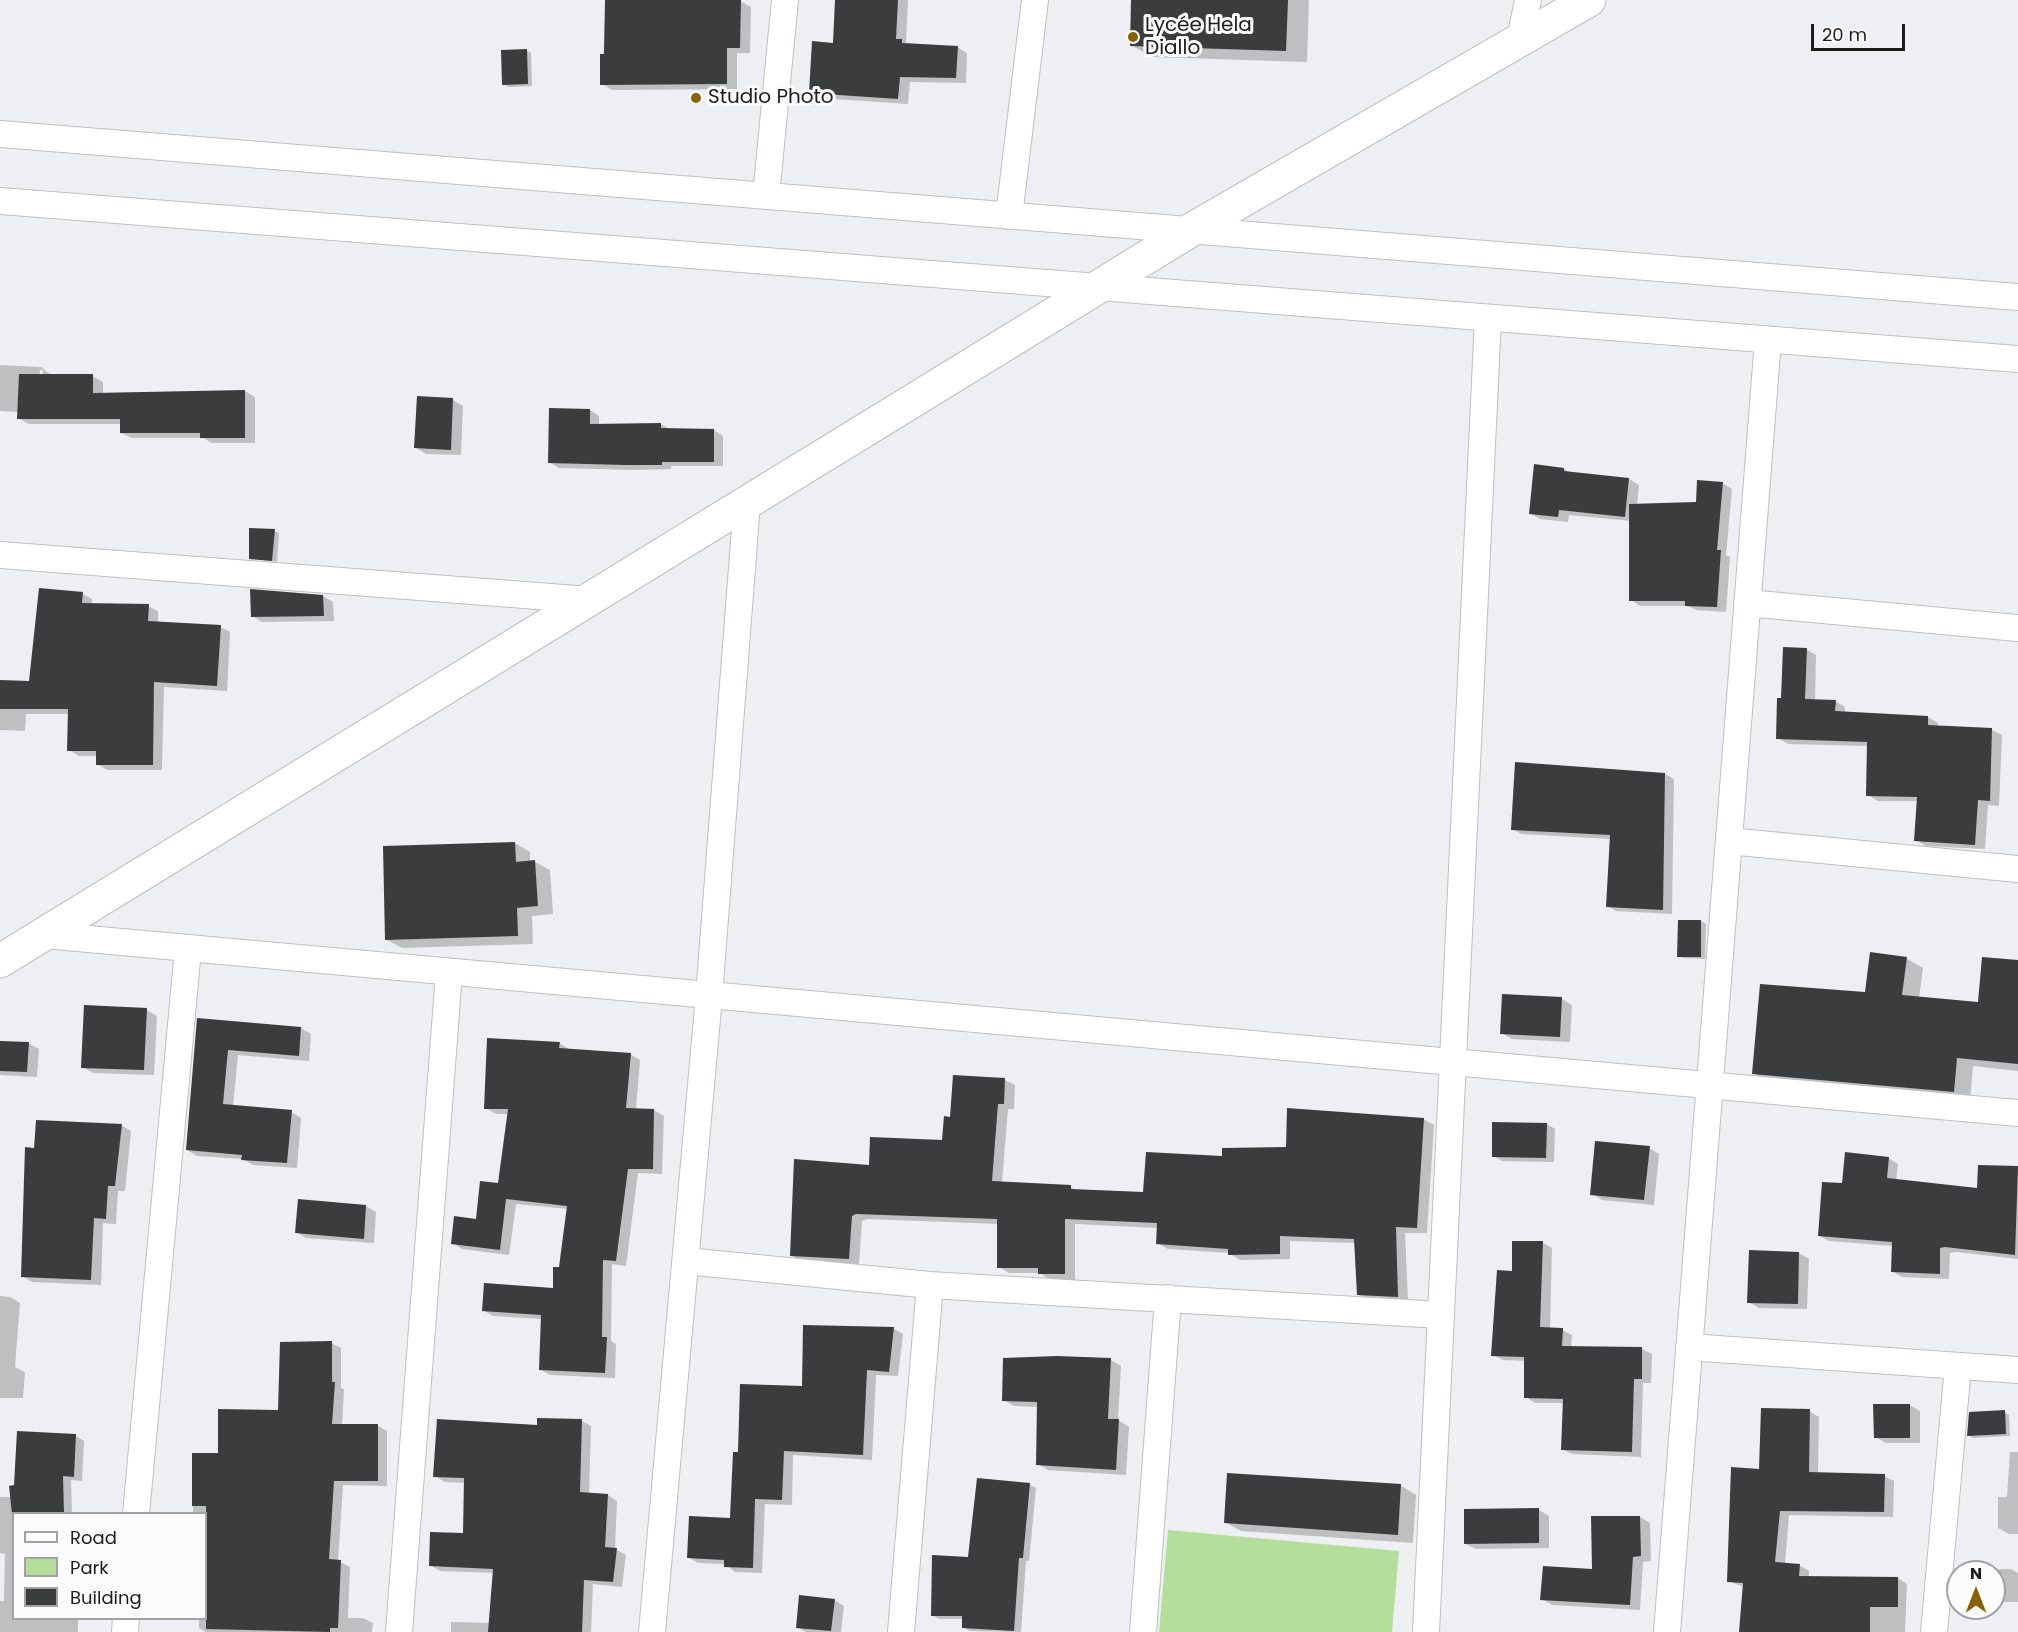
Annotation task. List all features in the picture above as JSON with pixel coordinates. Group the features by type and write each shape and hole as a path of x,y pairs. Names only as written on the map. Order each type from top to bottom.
{"street":[{"path":"766,196 785,0"},
{"path":"1009,216 1035,0"},
{"path":"1520,40 1528,0"},
{"path":"0,961 1191,230 1589,0"},
{"path":"0,134 2018,297"},
{"path":"0,201 2018,359"},
{"path":"1426,1632 1488,318"},
{"path":"1667,1632 1768,340"},
{"path":"652,1632 709,996 747,503"},
{"path":"0,555 590,600"},
{"path":"1747,603 2018,628"},
{"path":"1729,841 2018,869"},
{"path":"44,935 2018,1113"},
{"path":"136,1512 188,949"},
{"path":"399,1632 449,973"},
{"path":"686,1262 930,1285 1441,1315"},
{"path":"901,1632 930,1285"},
{"path":"1143,1632 1168,1298"},
{"path":"1689,1347 2018,1370"},
{"path":"1934,1632 1958,1366"}],"green space":[{"path":"1168,1530 1399,1551 1392,1632 1159,1632"}],"building":[{"path":"605,0 741,0 740,48 727,48 727,84 600,85 600,54 604,54"},
{"path":"835,0 898,0 896,39 902,39 902,43 958,46 956,78 900,77 898,99 809,93 812,41 833,43"},
{"path":"1131,0 1288,0 1286,51 1130,46"},
{"path":"527,49 528,84 502,85 501,50"},
{"path":"19,374 93,374 93,393 245,390 245,438 200,438 200,433 120,433 120,419 17,419"},
{"path":"417,396 453,398 451,450 414,448"},
{"path":"549,408 590,409 590,424 661,423 661,428 714,429 714,462 662,462 662,465 548,463"},
{"path":"1534,464 1564,468 1564,471 1629,478 1625,517 1559,510 1558,517 1529,514"},
{"path":"1697,480 1723,482 1717,550 1721,550 1717,607 1685,606 1685,601 1629,601 1629,504 1696,502"},
{"path":"249,528 275,529 272,561 249,559"},
{"path":"39,588 83,592 82,603 149,604 148,621 221,625 217,686 154,682 153,765 96,765 96,751 67,751 68,709 0,709 0,680 29,681"},
{"path":"250,589 323,595 324,616 251,617"},
{"path":"1783,647 1807,648 1805,699 1836,700 1835,711 1928,716 1928,725 1992,728 1990,801 1978,800 1975,845 1914,841 1917,797 1866,796 1867,742 1776,739 1777,698 1781,698"},
{"path":"1515,762 1665,773 1663,910 1606,907 1610,835 1511,830"},
{"path":"515,842 516,862 535,860 538,906 517,908 518,936 385,940 383,846"},
{"path":"1678,920 1701,920 1701,957 1677,957"},
{"path":"1870,952 1907,957 1902,995 1978,1002 1982,957 2018,960 2018,1064 1957,1058 1954,1092 1752,1074 1760,984 1865,992"},
{"path":"1502,994 1562,997 1560,1037 1500,1034"},
{"path":"84,1005 147,1008 144,1070 81,1068"},
{"path":"197,1018 301,1027 299,1056 228,1050 223,1104 292,1110 287,1163 241,1160 242,1155 186,1150"},
{"path":"487,1038 560,1042 559,1048 631,1053 626,1108 654,1109 653,1169 628,1169 616,1261 603,1260 602,1337 607,1337 605,1373 539,1370 541,1315 482,1311 484,1283 553,1288 553,1267 559,1267 567,1206 506,1199 500,1250 451,1244 454,1216 476,1219 480,1181 498,1183 508,1109 484,1109"},
{"path":"0,1041 29,1042 27,1072 0,1071"},
{"path":"953,1075 1005,1078 1004,1104 998,1104 992,1181 1071,1185 1071,1189 1143,1192 1146,1152 1222,1156 1222,1148 1286,1147 1287,1108 1424,1118 1417,1228 1396,1227 1398,1297 1357,1295 1354,1239 1280,1236 1280,1254 1228,1255 1228,1249 1156,1244 1157,1223 1065,1219 1065,1274 1038,1274 1038,1268 997,1268 997,1219 856,1214 852,1216 849,1259 790,1256 794,1159 869,1165 870,1137 942,1140 944,1116 950,1117"},
{"path":"36,1120 122,1124 115,1186 108,1186 106,1219 94,1218 91,1280 21,1277 25,1147 34,1148"},
{"path":"1492,1122 1547,1123 1546,1158 1492,1157"},
{"path":"1595,1141 1650,1146 1644,1200 1590,1195"},
{"path":"1845,1152 1889,1157 1887,1178 1977,1188 1978,1165 2018,1166 2015,1255 1945,1247 1940,1248 1940,1274 1891,1272 1892,1242 1818,1236 1822,1182 1842,1183"},
{"path":"298,1199 366,1205 364,1239 295,1233"},
{"path":"1512,1241 1543,1241 1540,1327 1563,1328 1562,1346 1642,1347 1642,1379 1634,1379 1632,1452 1561,1450 1563,1399 1524,1398 1524,1357 1491,1356 1497,1270 1512,1271"},
{"path":"1749,1250 1799,1252 1798,1304 1747,1303"},
{"path":"803,1325 894,1327 889,1372 867,1370 863,1455 784,1451 782,1500 755,1499 753,1568 724,1567 724,1560 687,1558 689,1516 730,1518 733,1452 738,1452 740,1384 802,1386"},
{"path":"332,1341 332,1382 335,1382 332,1424 378,1424 378,1481 334,1481 329,1559 341,1560 338,1628 330,1628 330,1632 206,1629 207,1512 206,1506 192,1506 192,1453 218,1453 218,1409 278,1410 280,1342"},
{"path":"1057,1356 1111,1358 1108,1419 1119,1419 1116,1470 1036,1465 1037,1402 1002,1401 1003,1358"},
{"path":"1873,1404 1910,1404 1910,1438 1874,1438"},
{"path":"1761,1408 1810,1409 1809,1472 1885,1474 1884,1512 1780,1511 1775,1562 1800,1564 1799,1576 1898,1577 1898,1607 1870,1607 1870,1632 1739,1632 1743,1583 1727,1582 1731,1467 1759,1469"},
{"path":"2005,1410 2006,1434 1967,1436 1969,1412"},
{"path":"537,1418 582,1419 580,1492 608,1494 605,1547 617,1548 613,1582 584,1580 582,1632 488,1632 493,1569 429,1566 430,1532 463,1533 464,1478 433,1477 437,1419 537,1425"},
{"path":"17,1431 76,1434 74,1477 63,1476 64,1512 12,1512 12,1514 9,1486 14,1485"},
{"path":"1227,1473 1401,1484 1398,1535 1224,1523"},
{"path":"977,1478 1030,1483 1023,1558 1019,1558 1014,1631 962,1628 962,1616 931,1616 932,1555 968,1557"},
{"path":"1539,1508 1539,1543 1464,1544 1464,1509"},
{"path":"1591,1516 1640,1516 1641,1556 1633,1557 1630,1605 1540,1600 1543,1566 1592,1569"},
{"path":"799,1595 835,1599 831,1631 796,1628"}],"place":[{"name":"Lycée Hela Diallo","path":"1133,37"},
{"name":"Studio Photo","path":"696,98"}]}
